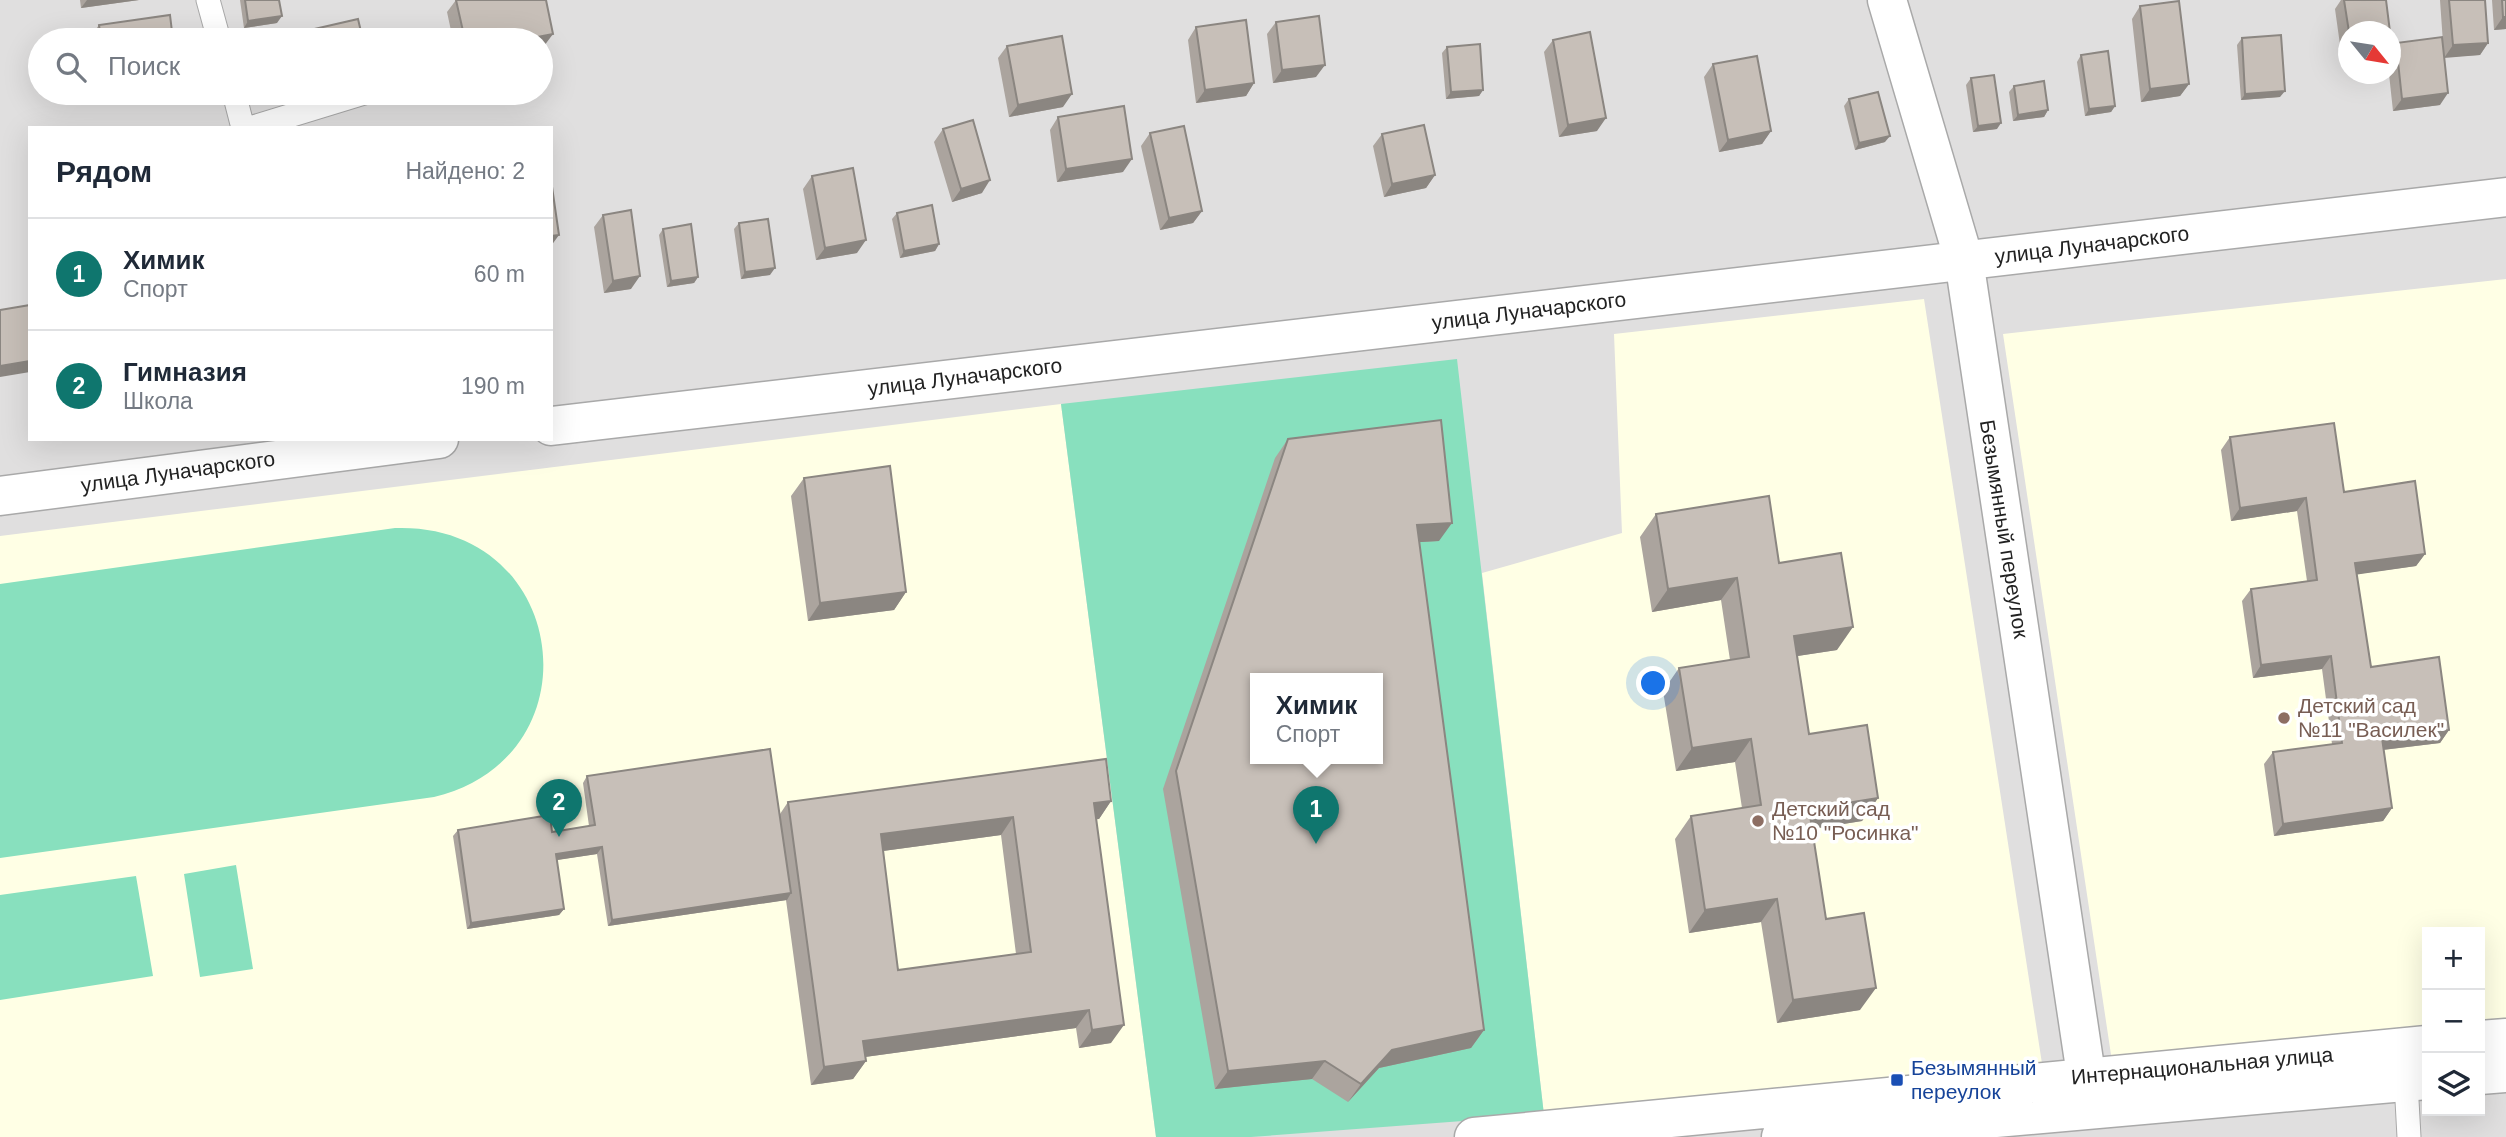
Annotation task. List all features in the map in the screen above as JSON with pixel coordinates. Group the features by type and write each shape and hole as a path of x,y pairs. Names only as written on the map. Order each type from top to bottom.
{"street":[{"name":"Безымянный переулок","path":"1887,0 1964,260 2089,1093"},
{"name":"улица Луначарского","path":"553,426 2506,197"},
{"name":"улица Луначарского","path":"0,496 332,445 403,441"},
{"path":"2485,1040 2506,1038"},
{"name":"Интернациональная улица","path":"1781,1137 2422,1046"},
{"path":"2485,1075 2506,1073"},
{"name":"Интернациональная улица","path":"1474,1137 2089,1093 2416,1081"}],"lane":[{"path":"208,0 216,28"},
{"path":"237,105 242,126"},
{"path":"257,126 325,105"},
{"path":"2409,1137 2416,1081"}],"shaded area":[{"path":"0,0 2506,0 2506,1137 0,1137"},
{"name":"Детский сад №11 \"Василек\"","path":"2506,279 2506,1026 2485,1028 2485,927 2422,927 2422,1036 2113,1068 2003,334"},
{"name":"Детский сад №10 \"Росинка\"","path":"1924,299 2043,1070 1544,1115 1482,573 1622,533 1614,334"},
{"path":"1061,404 1156,1137 0,1137 0,536"}],"green space":[{"path":"1457,359 1544,1115 1251,1137 1156,1137 1061,404"},
{"path":"395,528 453,536 498,562 528,600 542,645 540,693 522,737 487,774 434,797 0,858 0,584"},
{"path":"236,865 253,969 200,977 184,874"},
{"path":"136,876 153,976 0,1000 0,895"}],"building":[{"path":"245,0 279,0 282,16 248,21"},
{"path":"456,0 546,0 552,28 462,28"},
{"path":"2344,0 2386,0 2389,21 2347,21"},
{"path":"2449,0 2485,0 2488,43 2453,45"},
{"path":"2502,0 2506,0 2506,17 2503,17"},
{"path":"2179,1 2189,84 2150,89 2140,6"},
{"path":"170,15 172,28 99,28 99,25"},
{"path":"1319,16 1325,65 1282,70 1276,22"},
{"path":"358,19 360,28 319,28"},
{"path":"1246,20 1254,83 1205,90 1196,27"},
{"path":"1590,32 1606,118 1568,125 1553,40"},
{"path":"2281,35 2285,91 2245,94 2242,38"},
{"path":"1062,36 1072,94 1018,105 1007,46"},
{"path":"2442,37 2448,93 2402,99 2401,42"},
{"path":"1480,44 1483,90 1451,92 1447,47"},
{"path":"2108,51 2115,106 2089,109 2081,55"},
{"path":"1757,56 1771,131 1728,140 1713,64"},
{"path":"1994,75 2001,123 1978,126 1971,78"},
{"path":"2044,81 2048,110 2018,115 2014,86"},
{"path":"1878,92 1890,136 1859,143 1849,99"},
{"path":"1124,106 1132,159 1066,169 1058,117"},
{"path":"973,120 990,180 961,189 943,129"},
{"path":"1424,125 1435,175 1392,184 1382,134"},
{"path":"1184,126 1202,211 1169,218 1150,133"},
{"path":"853,168 866,240 825,248 812,176"},
{"path":"553,194 559,235 553,236"},
{"path":"932,205 939,244 904,251 897,213"},
{"path":"631,210 640,276 613,281 603,215"},
{"path":"768,219 775,268 745,272 739,223"},
{"path":"691,224 698,277 671,281 663,229"},
{"path":"28,305 28,361 0,366 0,310"},
{"path":"1441,420 1452,523 1417,525 1484,1030 1392,1050 1361,1084 1325,1061 1228,1071 1176,771 1288,439"},
{"path":"2334,423 2344,492 2415,481 2425,554 2355,563 2371,667 2439,657 2449,730 2382,738 2392,808 2283,824 2273,752 2342,743 2331,656 2261,665 2251,589 2317,580 2306,498 2240,508 2230,437"},
{"path":"890,466 906,592 820,603 804,478"},
{"path":"1769,496 1779,563 1841,553 1853,627 1794,636 1809,734 1867,725 1878,798 1809,809 1826,919 1864,913 1876,988 1793,1000 1777,899 1705,910 1691,816 1761,805 1751,739 1692,748 1679,668 1749,657 1737,578 1668,589 1656,514"},
{"path":"770,749 791,893 612,920 602,847 556,854 564,909 471,923 458,830 550,815 552,832 595,825 587,776"},
{"path":"1106,759 1111,801 1094,803 1124,1025 1092,1030 1089,1010 863,1041 866,1061 824,1067 788,802","holes":["1013,817 1031,952 898,970 881,834"]}],"place":[{"name":"Детский сад №11 \"Василек\"","path":"2284,718"},
{"name":"Детский сад №10 \"Росинка\"","path":"1758,821"},
{"name":"Гимназия","path":"559,837"},
{"name":"Химик","path":"1316,844"},
{"name":"Безымянный переулок","path":"1897,1080"}]}
